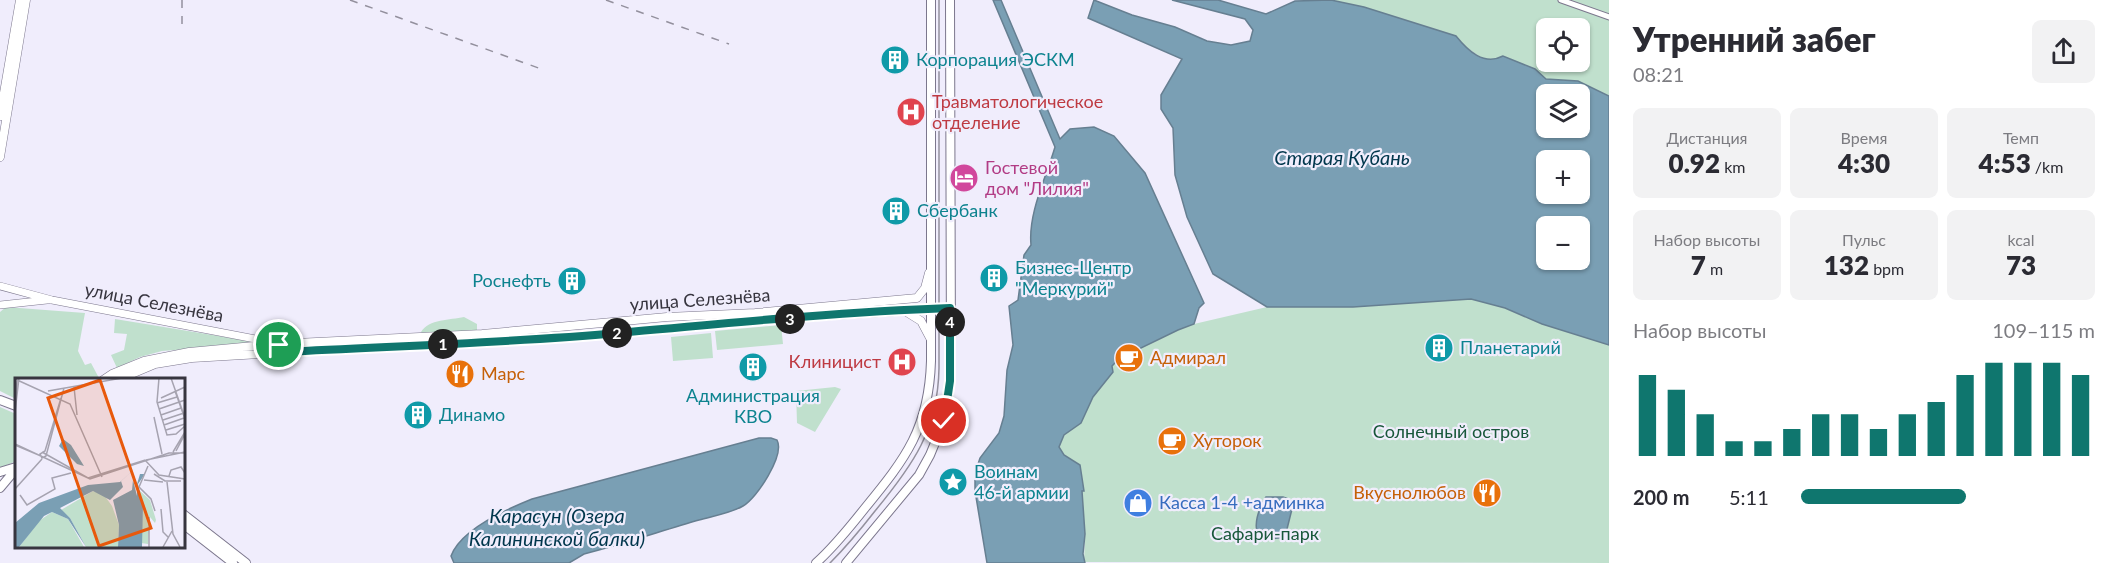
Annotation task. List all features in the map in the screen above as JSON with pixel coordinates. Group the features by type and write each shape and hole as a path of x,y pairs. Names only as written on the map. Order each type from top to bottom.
{"main road":[{"path":"0,116 20,0"},
{"path":"0,157 26,0"},
{"path":"816,563 834,546 888,480 910,449 923,418 930,380 931,0"},
{"path":"846,563 919,475 944,421 950,381 950,0"},
{"name":"улица Селезнёва","path":"107,378 128,367 154,358 250,343 275,344 493,333 917,298 925,288 930,270"},
{"name":"улица Селезнёва","path":"122,378 147,367 167,362 286,352 617,333 950,308"},
{"path":"904,310 918,317 930,338"},
{"path":"0,399 15,405"},
{"path":"0,472 15,468"},
{"path":"0,488 15,469"},
{"path":"184,515 246,563"},
{"path":"184,525 233,563"}],"street":[{"path":"1561,0 1609,17"},
{"path":"0,286 52,300"},
{"path":"0,304 52,300"},
{"name":"улица Селезнёва","path":"52,300 250,343"},
{"path":"275,344 286,352"}],"green space":[{"path":"1331,0 1609,0 1609,96 1590,87 1590,84 1546,79 1538,72 1590,72 1590,18 1536,18 1536,70 1495,60 1486,61 1463,45 1456,36 1364,7"},
{"name":"Солнечный остров","path":"1471,299 1505,308 1542,324 1609,345 1609,563 1084,562 1085,534 1080,465 1064,455 1059,447 1064,435 1081,423 1093,397 1113,372 1112,366 1131,347 1137,350 1194,324 1267,307 1353,307"},
{"path":"6,307 85,313 78,351 85,365 91,363 99,378 15,378 15,398 0,391 0,312"},
{"path":"464,317 477,324 477,331 423,335 421,332 434,322"},
{"path":"115,319 249,341 252,344 162,351 140,357 117,368 111,355 124,350 127,334 114,333"},
{"path":"781,325 783,344 717,350 715,331"},
{"path":"711,333 713,358 673,361 671,337"},
{"path":"835,387 841,389 815,432 797,423 796,391"},
{"path":"0,407 15,414 15,461 0,468"}],"water":[{"path":"993,0 1001,0 1060,139 1070,129 1094,127 1114,136 1145,173 1204,303 1199,308 1194,324 1137,350 1131,347 1112,366 1113,372 1093,397 1081,423 1064,435 1059,447 1064,455 1080,465 1084,491 1082,491 1085,563 987,563 975,491 975,473 980,458 999,433 1004,416 1007,370 1013,345 1009,306 1018,300 1024,255 1031,245 1035,208 1055,147"},
{"name":"Старая Кубань","path":"1094,0 1132,15 1175,27 1207,41 1231,45 1250,41 1253,30 1245,19 1172,0 1218,0 1266,14 1295,1 1331,0 1364,7 1456,36 1471,52 1483,58 1496,59 1503,56 1535,69 1546,79 1578,81 1584,84 1536,84 1536,138 1590,138 1590,87 1609,96 1609,345 1542,324 1505,308 1471,299 1353,307 1267,307 1213,274 1187,217 1175,175 1173,128 1161,109 1161,95 1182,59 1088,18"},
{"name":"Карасун (Озера Калининской балки)","path":"759,438 777,440 777,456 762,486 749,501 733,511 584,554 569,563 454,563 451,556 456,546 474,529 498,514 532,499"},
{"path":"1266,497 1289,499 1292,509 1285,537 1269,539 1257,532 1257,518"}],"tram line":[{"path":"830,563 859,531 912,462 928,428 938,390 939,0"}],"railway":[{"path":"182,0 182,29"},
{"path":"350,0 544,70"},
{"path":"606,0 729,44"}],"place":[{"name":"Корпорация ЭСКМ","path":"895,60"},
{"name":"Травматологическое отделение","path":"911,112"},
{"name":"Гостевой дом \"Лилия\"","path":"964,178"},
{"name":"Сбербанк","path":"896,211"},
{"name":"Бизнес-Центр \"Меркурий\"","path":"994,278"},
{"name":"Роснефть","path":"572,281"},
{"name":"Планетарий","path":"1439,348"},
{"name":"Адмирал","path":"1129,358"},
{"name":"Клиницист","path":"902,362"},
{"name":"Администрация КВО","path":"753,367"},
{"name":"Марс","path":"460,374"},
{"name":"Динамо","path":"418,415"},
{"name":"Хуторок","path":"1172,441"},
{"name":"Воинам 46-й армии","path":"953,482"},
{"name":"Вкуснолюбов","path":"1487,493"},
{"name":"Касса 1-4 +админка","path":"1138,503"}],"route":[{"path":"279,345 275,344 286,352 432,345 950,308 951,365 944,421"}],"park label":[{"name":"Сафари-парк","path":"1265,534"}]}
